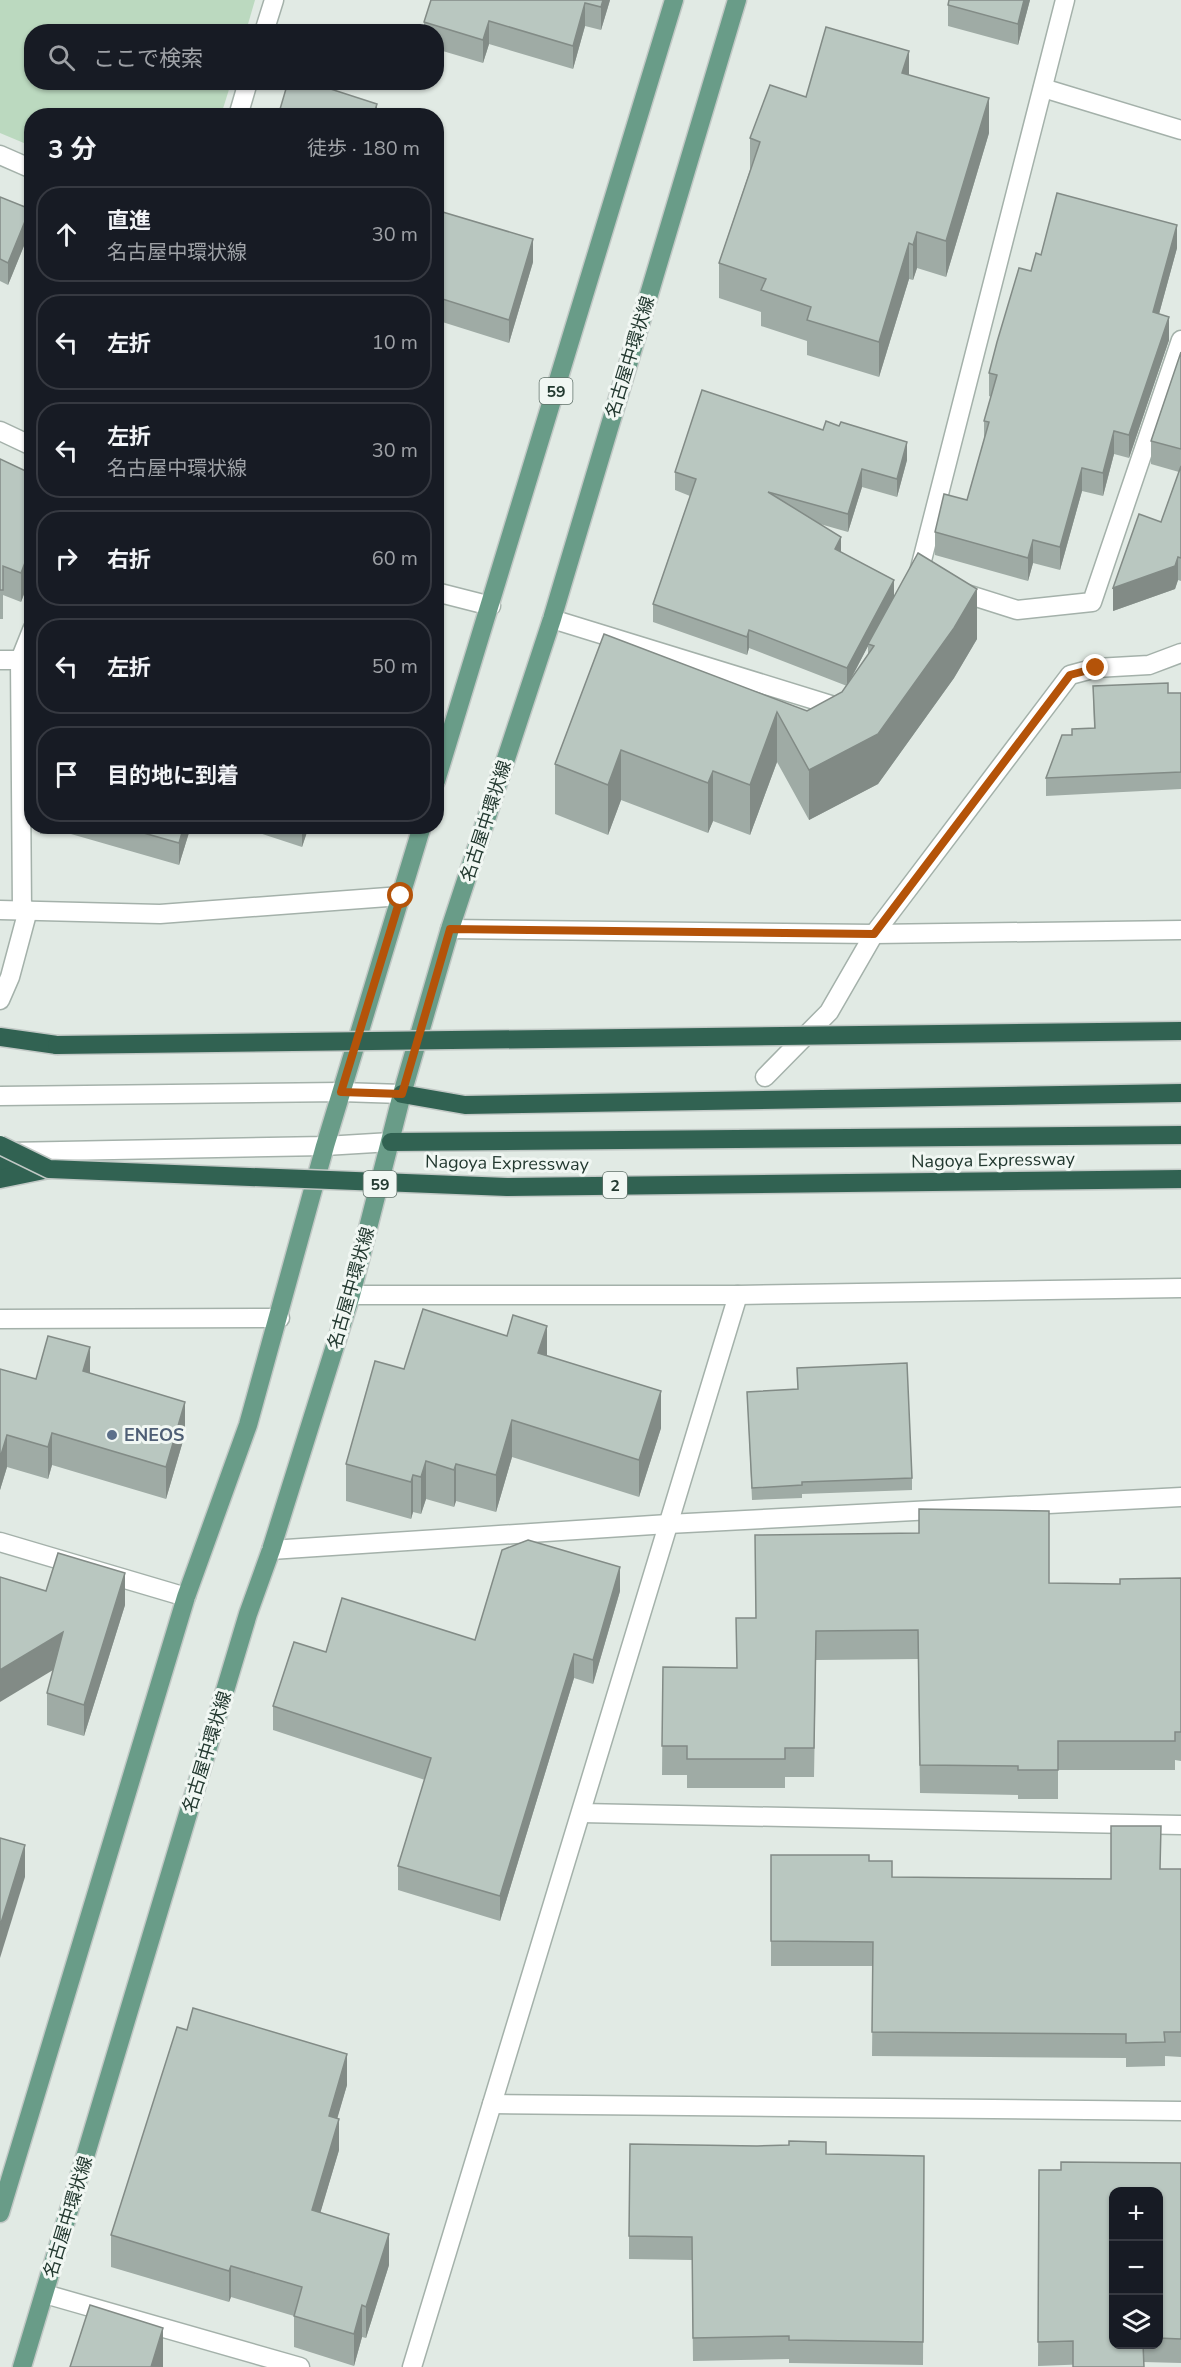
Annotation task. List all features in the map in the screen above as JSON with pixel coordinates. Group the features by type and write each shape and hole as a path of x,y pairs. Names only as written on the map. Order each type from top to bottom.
{"highway":[{"path":"0,1046 1181,1031"},
{"path":"0,1037 57,1045"},
{"path":"402,1094 465,1105 1181,1094"},
{"path":"391,1142 1181,1136"},
{"path":"0,1145 49,1169"},
{"path":"0,1161 49,1169"},
{"path":"0,1172 49,1169"},
{"path":"0,1179 49,1169"},
{"name":"Nagoya Expressway","path":"49,1169 507,1187 1181,1179"}],"main road":[{"name":"59","path":"444,756 674,0"},
{"name":"名古屋中環状線","path":"22,2367 245,1625 271,1550 351,1295 402,1094 450,929 552,619 736,0"},
{"path":"0,2213 186,1597 248,1425 280,1318 325,1146 420,834"}],"street":[{"path":"266,24 274,0"},
{"path":"906,599 917,579 1065,0"},
{"path":"1043,88 1181,130"},
{"path":"240,108 246,90"},
{"path":"0,155 24,166"},
{"path":"917,579 1017,610 1092,602 1181,340"},
{"path":"0,431 24,442"},
{"path":"444,594 491,606"},
{"path":"552,619 847,710 852,700"},
{"path":"0,1000 10,977 25,910 20,660 24,650"},
{"path":"765,1077 829,1012 874,934 1070,675 1096,668 1149,665 1181,653"},
{"path":"0,660 20,660"},
{"path":"0,910 160,914 401,896"},
{"path":"450,929 874,934 1181,930"},
{"path":"0,1096 341,1092 402,1094"},
{"path":"0,1152 325,1146 391,1142"},
{"path":"351,1295 738,1295 1181,1288"},
{"path":"412,2367 738,1295"},
{"path":"0,1319 280,1318"},
{"path":"271,1550 668,1524 1181,1497"},
{"path":"0,1542 186,1597"},
{"path":"581,1813 1181,1825"},
{"path":"492,2104 1181,2111"},
{"path":"45,2294 300,2367"}],"green space":[{"path":"0,0 255,0 248,24 24,24 24,90 229,90 223,108 24,108 24,143 0,133"}],"building":[{"path":"431,0 603,0 601,7 585,3 573,46 489,21 483,40 444,28 444,24 424,22"},
{"path":"949,0 1024,0 1018,24 948,5"},
{"path":"826,27 909,51 902,73 989,98 946,241 917,232 913,245 909,243 879,342 807,320 811,307 761,290 766,279 719,263 760,142 750,138 770,85 806,97"},
{"path":"286,90 334,90 377,104 376,108 280,108"},
{"path":"1057,193 1177,225 1153,312 1169,317 1129,435 1114,431 1103,473 1082,468 1060,547 1033,540 1028,558 935,532 944,494 967,500 989,422 984,421 997,375 989,373 997,342 1019,268 1031,271 1036,253 1041,255"},
{"path":"0,197 24,207 24,224 8,263 0,259"},
{"path":"444,212 533,239 509,320 444,300"},
{"path":"1181,352 1181,449 1151,441"},
{"path":"702,390 823,430 826,421 839,426 841,422 907,442 897,479 862,469 848,514 768,492 841,537 835,549 894,580 847,668 749,630 747,637 653,604 696,479 675,472"},
{"path":"0,459 24,470 24,565 21,573 3,566 3,590 0,590"},
{"path":"1181,466 1181,558 1178,557 1175,566 1113,588 1139,514 1161,522"},
{"path":"918,553 977,589 954,628 878,734 809,770 777,712 750,785 713,771 708,783 621,750 608,785 555,764 604,634 807,711 842,692 874,646 868,644"},
{"path":"1168,683 1168,693 1181,693 1181,772 1046,778 1062,735 1072,735 1072,729 1095,728 1093,686"},
{"path":"147,834 182,834 179,843"},
{"path":"423,1309 507,1336 513,1315 547,1326 538,1353 661,1391 639,1460 512,1420 496,1475 456,1464 454,1470 426,1461 421,1477 413,1475 411,1482 346,1464 375,1361 404,1369"},
{"path":"48,1336 90,1347 83,1371 185,1402 166,1467 52,1433 48,1447 7,1435 0,1458 0,1369 36,1379"},
{"path":"907,1363 912,1478 802,1482 802,1485 752,1488 747,1392 798,1389 797,1368"},
{"path":"919,1509 1049,1511 1049,1583 1120,1584 1120,1579 1181,1578 1181,1732 1175,1732 1175,1741 1058,1741 1058,1770 1018,1770 1018,1766 920,1765 918,1630 816,1631 814,1748 785,1748 785,1759 687,1759 687,1746 662,1746 663,1667 737,1668 736,1618 756,1618 755,1535 919,1533"},
{"path":"528,1540 620,1567 593,1660 574,1654 500,1896 398,1866 431,1758 273,1706 294,1642 326,1652 342,1598 475,1640 502,1550"},
{"path":"58,1553 125,1573 84,1705 47,1693 63,1632 0,1670 0,1577 46,1591"},
{"path":"1111,1826 1161,1826 1160,1869 1181,1869 1181,2032 1164,2032 1165,2042 1126,2043 1126,2034 872,2032 873,1942 771,1941 771,1855 869,1855 869,1861 892,1861 892,1877 1111,1879"},
{"path":"0,1838 25,1845 0,1926"},
{"path":"193,2008 347,2054 329,2116 339,2119 312,2210 389,2234 366,2307 362,2305 354,2334 294,2316 302,2287 231,2266 229,2271 111,2235 177,2027 187,2030"},
{"path":"789,2141 826,2142 826,2154 924,2156 923,2342 789,2340 789,2336 693,2338 692,2237 629,2236 630,2144 757,2146 789,2145"},
{"path":"1061,2162 1181,2163 1181,2339 1163,2338 1163,2187 1109,2187 1109,2349 1143,2349 1144,2367 1073,2367 1073,2341 1038,2342 1039,2170 1061,2170"},
{"path":"90,2305 163,2328 151,2367 70,2367"}],"place":[{"name":"ENEOS","path":"112,1435"}],"route":[{"path":"401,896 341,1092 402,1094 450,929 874,934 1070,675 1096,668"}]}
